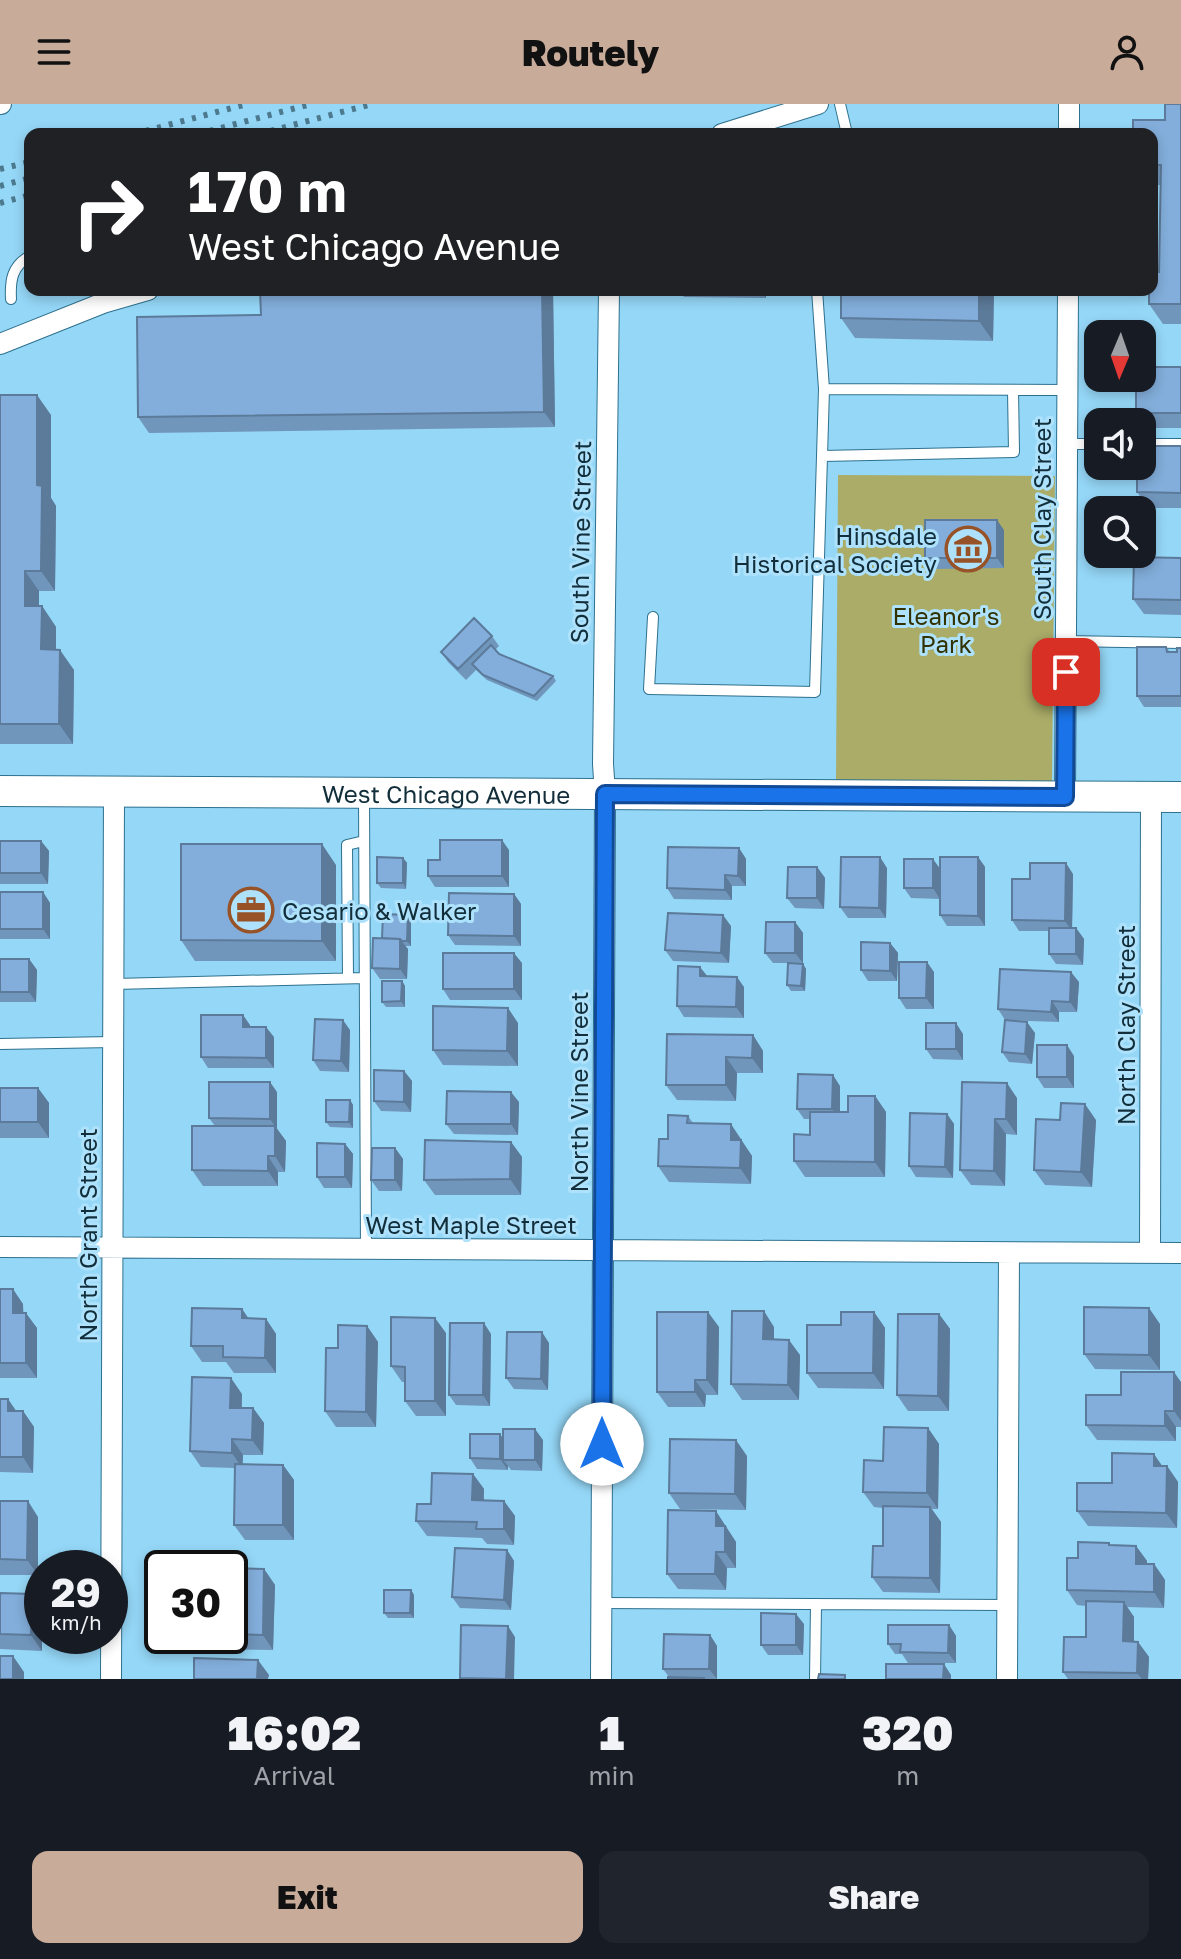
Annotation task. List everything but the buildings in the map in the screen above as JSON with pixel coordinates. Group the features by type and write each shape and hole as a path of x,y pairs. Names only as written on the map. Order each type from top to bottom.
{"main road":[{"name":"West Chicago Avenue","path":"0,791 1166,797"}],"street":[{"path":"741,128 818,104"},
{"path":"1069,104 1069,128"},
{"path":"0,344 127,296"},
{"name":"South Vine Street","path":"605,794 609,296"},
{"name":"South Clay Street","path":"1065,797 1068,296"},
{"name":"North Grant Street","path":"111,1679 114,792"},
{"name":"North Vine Street","path":"601,1679 605,794"},
{"name":"North Clay Street","path":"1150,1253 1166,797"},
{"name":"West Maple Street","path":"0,1247 1181,1253"},
{"path":"1007,1679 1009,1253"}],"lane":[{"path":"840,104 846,128"},
{"path":"11,299 10,281 15,269 24,261"},
{"path":"653,617 649,689 815,692 824,389 817,296"},
{"path":"824,389 1068,390"},
{"path":"822,456 1014,452 1013,390"},
{"path":"1067,444 1084,444"},
{"path":"1156,444 1181,444"},
{"path":"1066,641 1181,643"},
{"path":"364,793 366,1249"},
{"path":"348,978 347,845 364,841"},
{"path":"114,984 365,978"},
{"path":"0,1044 113,1042"},
{"path":"601,1603 1007,1605"},
{"path":"815,1679 816,1604"}],"green space":[{"name":"Eleanor's Park","path":"838,475 1055,476 1052,784 836,782"}],"railway":[{"path":"157,128 247,104"},
{"path":"221,128 311,104"},
{"path":"282,128 372,104"},
{"path":"0,169 24,163"},
{"path":"0,186 24,180"},
{"path":"0,203 24,197"}],"place":[{"name":"Hinsdale Historical Society","path":"968,549"},
{"name":"Cesario & Walker","path":"251,910"}],"route":[{"path":"602,1444 605,794 1065,797 1066,672"}]}
